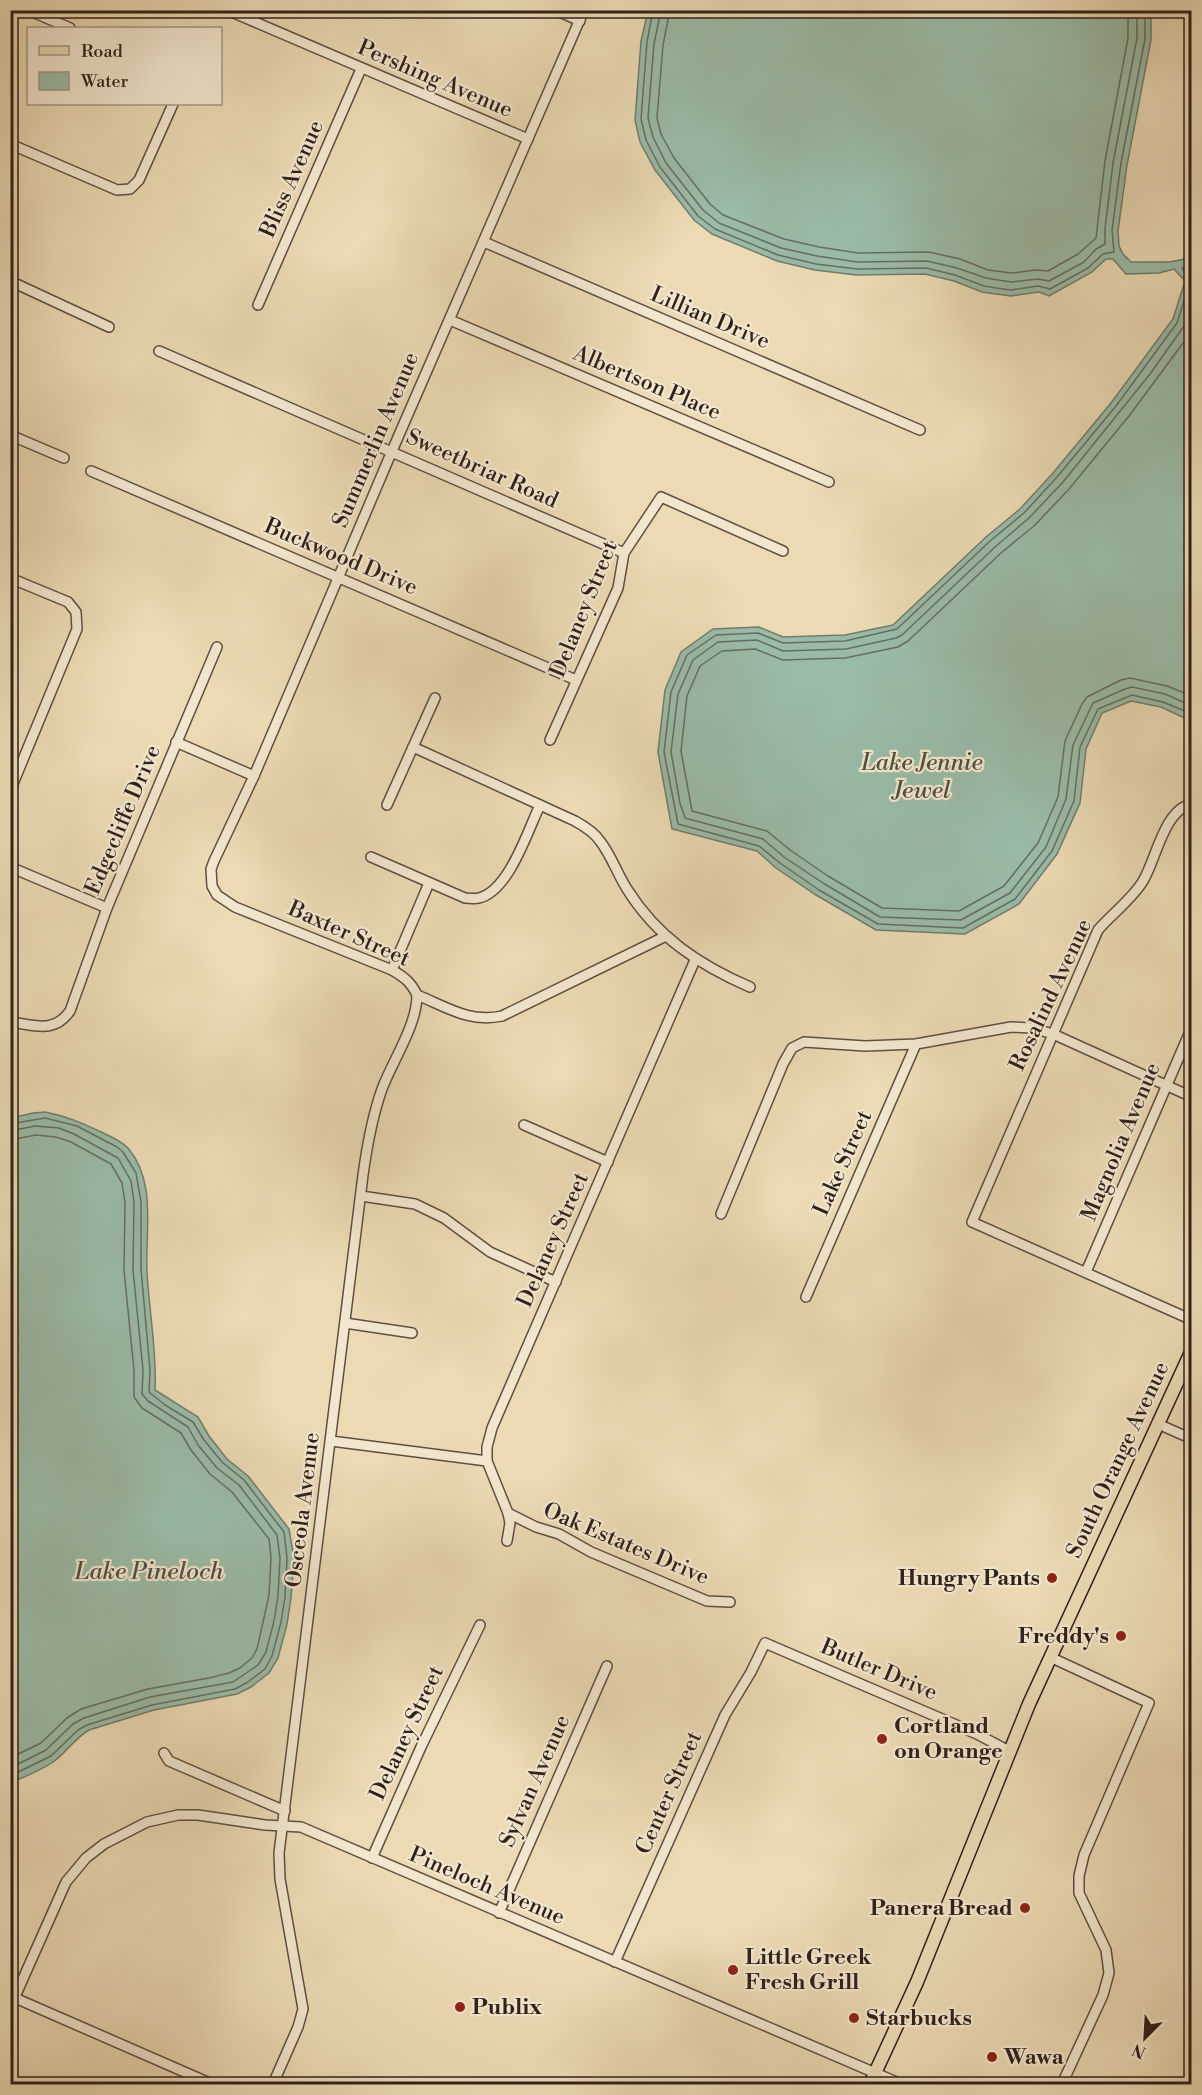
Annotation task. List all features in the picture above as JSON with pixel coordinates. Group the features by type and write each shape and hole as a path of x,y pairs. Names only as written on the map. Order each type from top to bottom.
{"main road":[{"name":"South Orange Avenue","path":"872,2080 920,1974 1009,1751 1050,1657 1191,1350"}],"street":[{"path":"28,10 68,27"},
{"name":"Pershing Avenue","path":"227,10 528,140"},
{"path":"555,10 580,21"},
{"name":"Summerlin Avenue","path":"212,886 211,869 214,861 254,776 392,451 585,10"},
{"name":"Bliss Avenue","path":"258,305 361,69"},
{"path":"10,144 117,190 130,189 139,180 173,105"},
{"name":"Lillian Drive","path":"484,242 920,430"},
{"path":"10,282 109,327"},
{"name":"Albertson Place","path":"450,320 829,482"},
{"name":"Sweetbriar Road","path":"159,351 624,553"},
{"path":"10,435 64,458"},
{"name":"Buckwood Drive","path":"91,471 576,680"},
{"name":"Delaney Street","path":"550,740 618,588 624,553 661,497 783,551"},
{"path":"10,578 68,602 76,612 77,629 10,791"},
{"name":"Edgecliffe Drive","path":"10,1022 52,1026 62,1022 70,1011 107,908 217,647"},
{"path":"387,805 435,698"},
{"path":"176,742 254,776"},
{"path":"413,747 575,820 600,840 640,908 666,936 695,960 750,987"},
{"name":"Rosalind Avenue","path":"1086,1272 972,1222 1098,930 1143,881 1157,847 1176,812 1191,804"},
{"path":"371,857 465,898 480,898 497,887 510,871 540,805"},
{"path":"10,867 107,908"},
{"path":"392,970 429,883"},
{"name":"Baxter Street","path":"212,886 225,901 235,907 392,970 413,985 417,995 474,1018 487,1019 502,1016 666,936"},
{"name":"Delaney Street","path":"487,1461 492,1428 695,960"},
{"name":"Osceola Avenue","path":"273,2085 302,2016 303,2004 279,1873 368,1138 389,1071 414,1017 417,995"},
{"path":"721,1214 787,1056 798,1044 820,1042 865,1046 916,1044 1011,1027 1032,1028 1053,1034 1191,1097"},
{"name":"Magnolia Avenue","path":"1086,1272 1191,1027"},
{"name":"Lake Street","path":"806,1297 916,1044"},
{"path":"524,1125 608,1162"},
{"path":"361,1196 415,1204 444,1218 490,1252 556,1282"},
{"path":"1086,1272 1191,1320"},
{"path":"345,1323 412,1334"},
{"path":"1158,1424 1191,1438"},
{"path":"332,1441 487,1461 508,1513 510,1523 507,1541"},
{"name":"Oak Estates Drive","path":"508,1513 536,1527 559,1534 591,1552 707,1601 730,1602"},
{"name":"Delaney Street","path":"372,1858 480,1625"},
{"name":"Butler Drive","path":"765,1643 912,1706 1009,1751"},
{"name":"Center Street","path":"615,1962 725,1715 752,1672 765,1643"},
{"path":"1050,1657 1149,1703 1084,1855 1078,1876 1080,1893 1106,1950 1109,1973 1102,1995 1062,2085"},
{"name":"Sylvan Avenue","path":"499,1913 607,1666"},
{"path":"164,1753 169,1761 285,1811"},
{"name":"Pineloch Avenue","path":"15,1998 63,1887 92,1852 129,1830 156,1819 175,1815 195,1815 265,1825 301,1827 766,2026 872,2080 901,2085"},
{"path":"10,1885 10,1920"},
{"path":"10,1983 15,1998 10,2008"},
{"path":"15,1998 212,2085"}],"water":[{"name":"Lake Jennie Jewel","path":"648,11 1151,11 1151,40 1127,165 1118,231 1119,246 1131,262 1169,262 1191,258 1191,721 1161,707 1131,701 1102,713 1086,749 1080,803 1057,854 1019,904 965,934 876,930 816,895 776,868 757,851 672,829 658,752 665,690 681,652 713,629 759,627 783,637 845,635 893,625 986,537 1020,509 1053,473 1111,403 1173,319 1185,281 1174,269 1159,273 1126,274 1113,259 1106,259 1092,272 1049,296 1039,292 1011,296 982,292 954,281 925,274 856,275 815,270 777,261 712,234 694,220 655,170 640,142 635,120 641,41"},
{"name":"Lake Pineloch","path":"45,1112 74,1120 115,1139 128,1148 137,1161 143,1176 148,1207 147,1272 154,1346 155,1390 198,1417 227,1459 248,1476 289,1529 294,1558 287,1624 278,1658 269,1673 251,1687 237,1694 154,1710 89,1730 53,1762 11,1782 11,1118"}],"place":[{"name":"Hungry Pants","path":"1052,1578"},
{"name":"Freddy's","path":"1121,1636"},
{"name":"Cortland on Orange","path":"882,1739"},
{"name":"Panera Bread","path":"1025,1908"},
{"name":"Little Greek Fresh Grill","path":"733,1970"},
{"name":"Publix","path":"460,2007"},
{"name":"Starbucks","path":"854,2018"},
{"name":"Wawa","path":"992,2057"}]}
